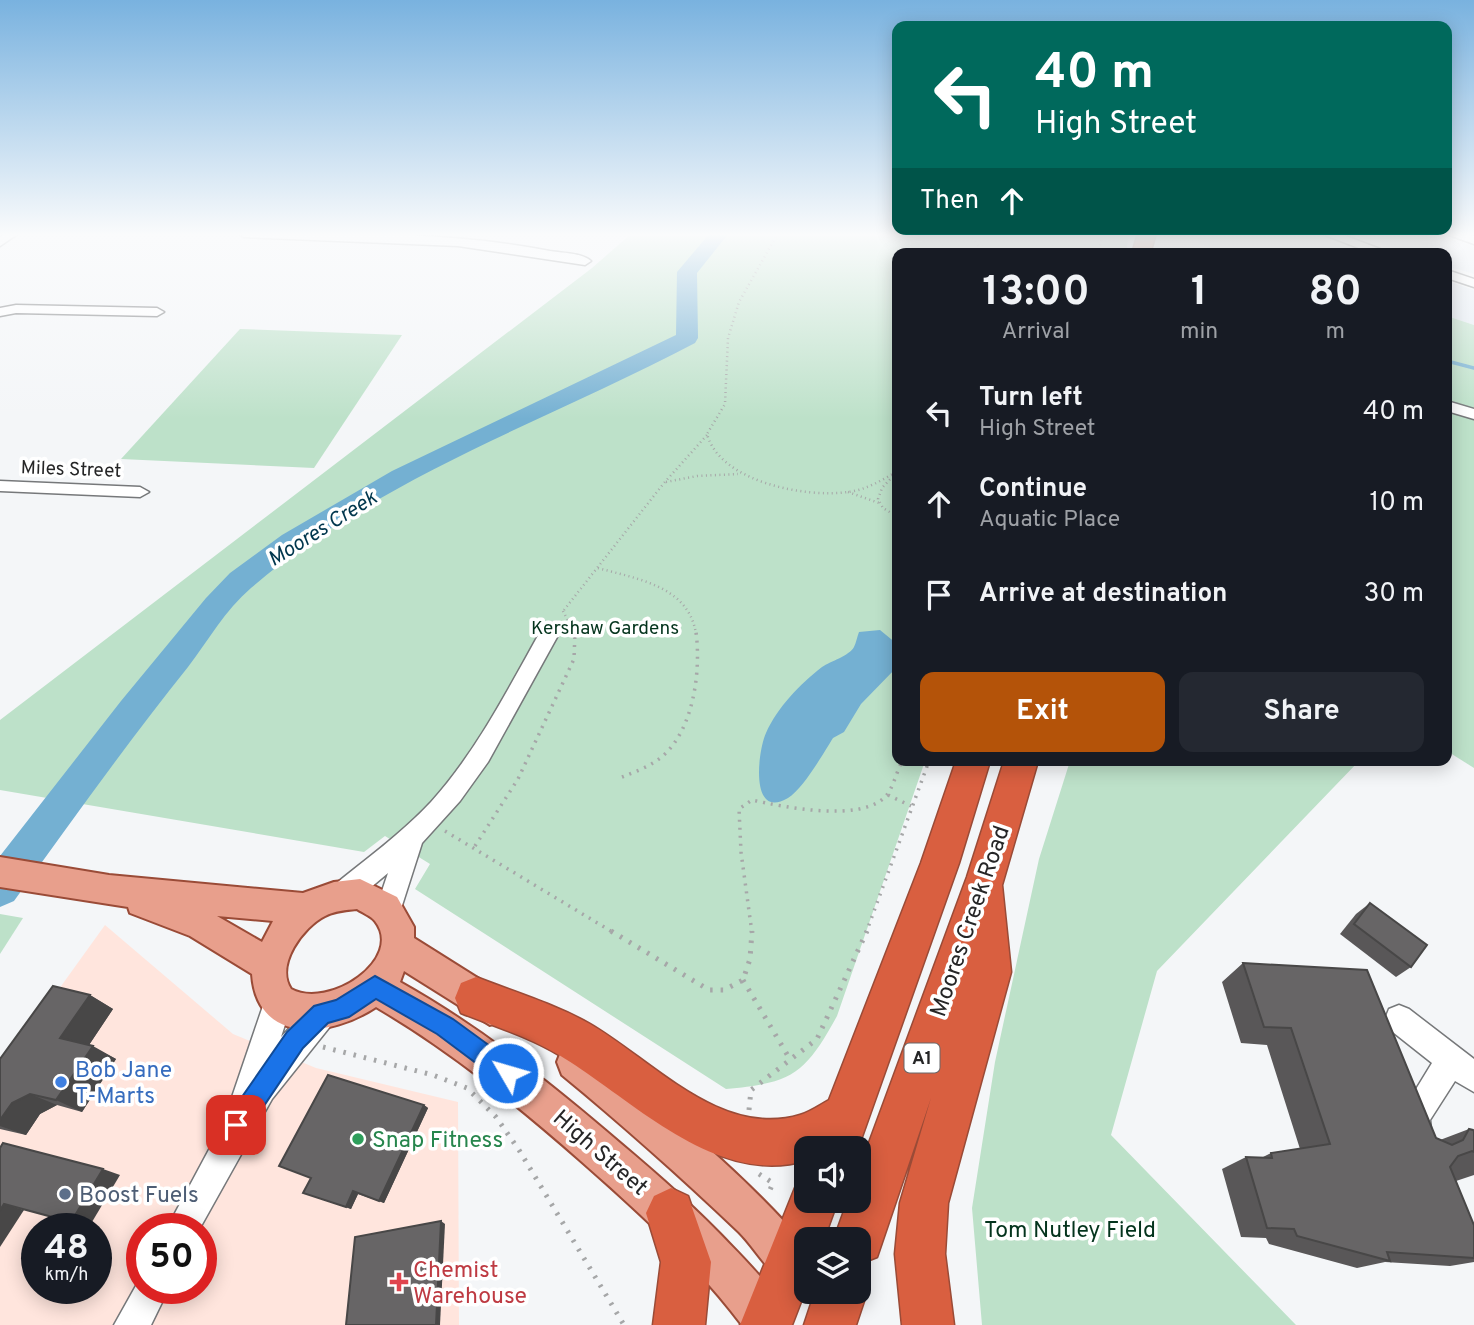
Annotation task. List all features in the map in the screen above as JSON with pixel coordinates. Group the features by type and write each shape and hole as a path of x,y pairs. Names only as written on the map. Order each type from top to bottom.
{"highway":[{"name":"A1","path":"840,1132 940,863 971,766"},
{"name":"Moores Creek Road","path":"863,1227 985,877 1019,766"},
{"path":"928,1325 920,1254 924,1203 990,972 985,877"},
{"path":"476,998 582,1043 666,1104 714,1130 775,1142 840,1132"},
{"path":"671,1213 686,1262 679,1325"},
{"path":"767,1324 809,1304"}],"main road":[{"path":"0,872 109,890 307,909"},
{"path":"109,890 202,925 269,965"},
{"path":"342,895 368,897 388,909 397,926 397,947 389,968 375,987 316,1029 298,1011 279,1000 269,978 269,965 276,944 289,925 307,909 342,895"},
{"path":"397,947 561,1052 654,1125 757,1221 794,1263"},
{"name":"High Street","path":"375,987 474,1046 524,1086 671,1213 731,1276 767,1324"}],"street":[{"path":"0,312 16,309 157,312"},
{"path":"1452,407 1474,414"},
{"name":"Miles Street","path":"0,486 140,492"},
{"path":"342,895 420,828 477,758 557,620"},
{"path":"388,909 420,828"},
{"path":"236,1125 279,1000"},
{"path":"1399,1019 1463,1069 1414,1117 1417,1139"},
{"path":"191,1213 236,1125 295,1040 316,1029"},
{"path":"132,1325 143,1304"}],"path":[{"path":"475,846 518,779 574,659 575,633 557,620 664,483 707,434 725,404 728,338 742,295"},
{"path":"707,434 716,455 741,474"},
{"path":"664,483 696,476 741,474 797,488 847,492 879,503 892,513"},
{"path":"847,492 866,487 892,474"},
{"path":"879,503 879,489 892,477"},
{"path":"598,568 658,587 676,597 690,612 696,632 694,682 683,727 669,750 645,768 622,778"},
{"path":"792,1061 743,980 754,940 741,856 739,809 752,800 800,811 871,807 887,795 900,766"},
{"path":"749,1121 751,1090 792,1061 817,1039 870,924 927,766"},
{"path":"887,795 911,806"},
{"path":"420,828 475,846 709,990 724,990 743,980"},
{"path":"316,1029 467,1088 496,1117 519,1150 624,1325"}],"shaded area":[{"path":"1452,295 1474,295 1474,325 1452,318"},
{"path":"105,925 233,1034 316,1068 458,1102 459,1325 0,1325 0,1071"}],"green space":[{"name":"Kershaw Gardens","path":"557,295 892,295 892,766 923,766 837,1016 816,1051 795,1072 782,1079 726,1089 415,889 430,864 385,836 364,852 0,790 0,720"},
{"path":"1452,318 1474,325 1474,768 1452,754"},
{"path":"240,329 402,335 314,468 121,459"},
{"name":"Tom Nutley Field","path":"1068,766 1354,766 1157,971 1111,1135 1296,1325 982,1325 972,1208 995,1062 1039,859"},
{"path":"0,914 23,918 0,954"}],"water":[{"path":"880,630 892,640 892,672 861,704 844,732 833,738 800,787 788,798 776,803 767,800 759,780 766,733 776,715 798,689 822,667 852,650 859,632"}],"building":[{"path":"1370,903 1427,945 1411,967 1354,924"},
{"path":"1243,963 1367,970 1436,1138 1452,1145 1463,1140 1469,1129 1474,1131 1474,1152 1458,1156 1450,1167 1474,1225 1474,1258 1387,1252 1390,1261 1297,1236 1294,1229 1267,1228 1246,1157 1272,1158 1271,1153 1330,1144 1291,1028 1264,1027"},
{"path":"53,986 90,995 60,1038 93,1046 56,1100 30,1094 12,1103 0,1120 0,1059"},
{"name":"Snap Fitness","path":"328,1075 424,1105 379,1201 353,1191 346,1207 303,1193 311,1178 279,1166"},
{"path":"3,1143 103,1169 76,1213 38,1213 4,1204 0,1210 0,1148"},
{"name":"Chemist Warehouse","path":"441,1221 436,1325 346,1325 355,1237"}],"waterway":[{"name":"Moores Creek","path":"0,888 111,740 217,605 241,580 292,542 401,477 687,338 687,295"},
{"path":"1452,362 1474,368"}],"place":[{"name":"Bob Jane T-Marts","path":"61,1082"},
{"name":"Snap Fitness","path":"358,1139"},
{"name":"Boost Fuels","path":"65,1194"},
{"name":"Chemist Warehouse","path":"399,1282"}],"route":[{"path":"236,1125 295,1040 322,1014 359,1000 375,987 445,1027 508,1073"}]}
